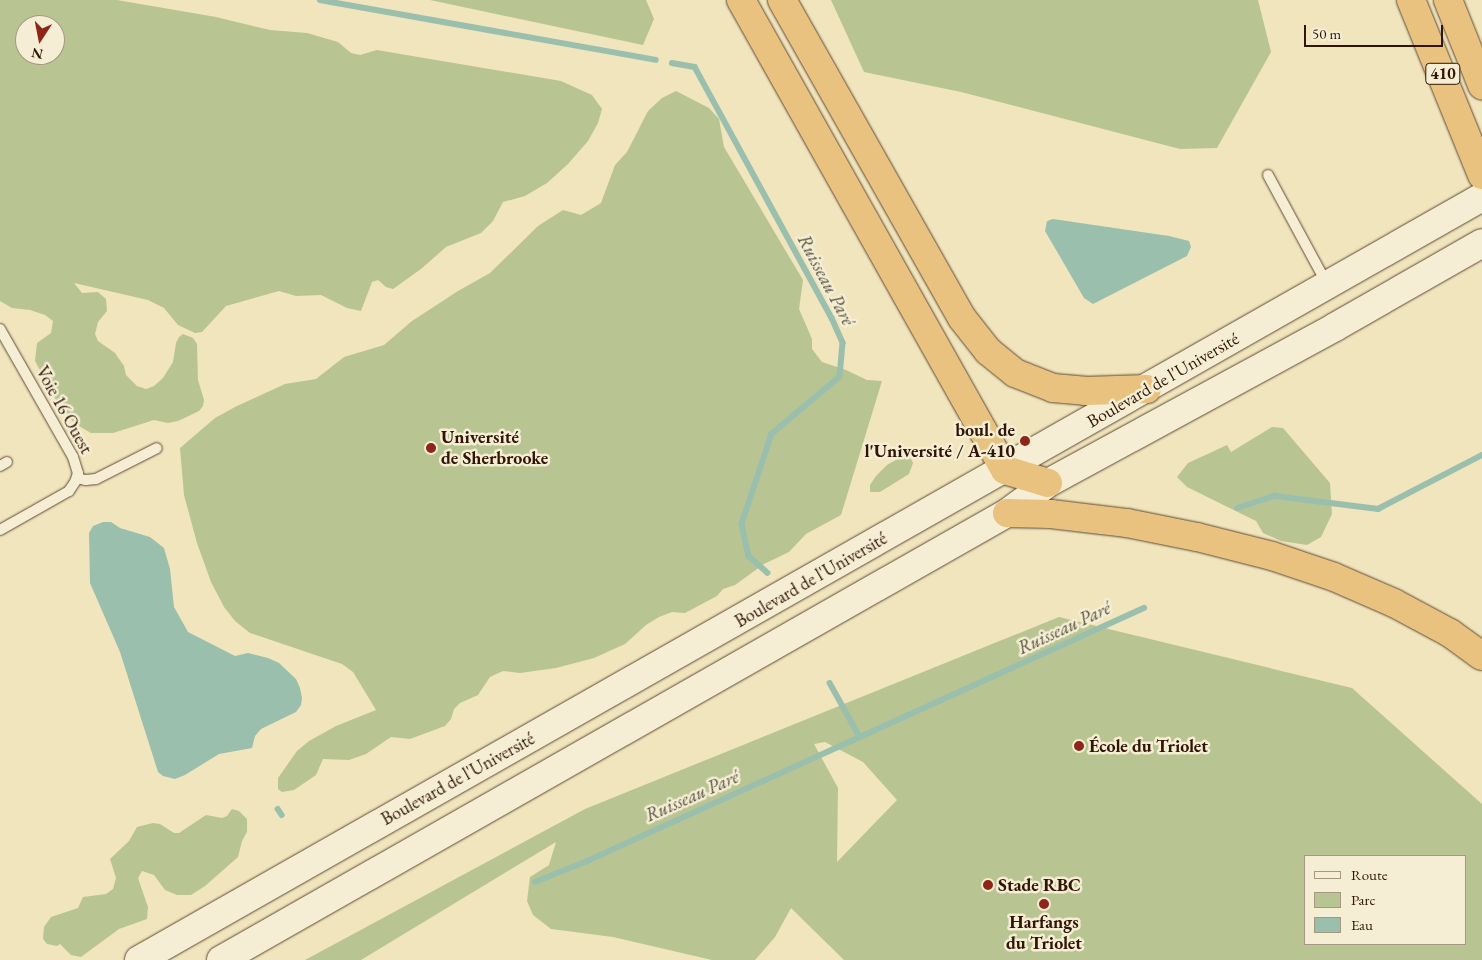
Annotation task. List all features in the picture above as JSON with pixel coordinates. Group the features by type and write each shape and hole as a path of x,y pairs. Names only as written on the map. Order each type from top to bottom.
{"highway":[{"path":"741,0 1005,470 1048,483"},
{"path":"782,0 956,308 980,342 1006,367 1024,378 1043,385 1076,390 1147,389"},
{"name":"410","path":"1412,0 1482,174"},
{"path":"1448,0 1482,84"},
{"path":"1007,513 1057,515 1148,527 1272,556 1334,577 1394,603 1450,633 1482,656"}],"main road":[{"name":"Boulevard de l'Université","path":"139,960 1482,198"},
{"name":"Boulevard de l'Université","path":"221,960 1007,513 1048,483 1482,243"}],"lane":[{"path":"1268,176 1328,286"},
{"name":"Voie 16 Ouest","path":"0,330 74,457 78,468 77,478 72,487 64,494 0,530"},
{"path":"77,478 86,480 96,478 157,448"}],"green space":[{"path":"0,0 117,0 216,17 270,30 307,33 338,42 351,53 360,55 377,50 561,81 592,95 602,109 598,123 588,141 568,164 547,183 525,196 503,202 493,221 481,233 446,247 421,269 393,289 386,287 378,280 372,282 361,311 347,308 321,295 296,296 279,291 226,306 202,332 195,333 178,325 164,308 148,300 74,283 82,293 98,292 106,299 107,311 98,322 95,334 98,341 115,353 124,366 126,375 137,386 146,389 154,386 163,378 173,362 176,343 179,337 183,334 193,338 197,344 198,380 204,400 203,406 199,411 178,421 168,423 154,420 113,433 91,433 79,426 63,413 35,361 37,343 51,333 53,321 45,315 30,310 12,308 0,301"},
{"path":"430,0 646,0 654,19 643,45"},
{"path":"831,0 1258,0 1271,52 1217,148 1180,149 961,92 864,72"},
{"path":"676,91 709,108 719,119 724,147 803,280 799,309 812,339 812,349 822,362 867,380 882,381 841,515 806,534 789,552 764,564 735,585 723,589 717,596 685,613 672,612 659,617 646,625 625,644 594,658 556,668 520,673 503,671 490,677 478,695 460,703 454,709 451,719 445,726 410,739 391,737 366,754 349,760 323,759 316,775 294,790 282,792 278,789 278,778 297,751 309,741 336,726 376,710 353,672 342,664 250,633 235,621 224,607 211,582 197,543 184,495 180,448 215,418 235,407 285,384 316,379 344,357 384,345 412,321 490,273 538,226 563,210 581,215 601,203 615,165 627,152 648,111 662,98"},
{"path":"1272,427 1283,428 1330,483 1332,514 1321,537 1307,545 1281,541 1263,533 1256,521 1187,487 1177,477 1188,463 1227,445 1231,452"},
{"path":"903,456 911,459 913,463 909,474 880,492 870,492 870,485 876,476 887,465"},
{"name":"École du Triolet","path":"1059,617 1352,688 1482,804 1482,960 844,960 791,908 775,937 755,960 712,960 613,937 551,929 533,915 527,901 530,877 549,865 556,842 361,960 305,960 585,809","holes":["825,742 863,762 897,800 837,862 838,788 814,744"]},
{"path":"232,809 239,811 247,819 247,832 242,841 238,857 205,886 191,895 177,895 165,890 154,875 142,871 138,878 148,907 147,919 119,929 81,957 71,955 60,944 57,946 47,944 43,939 44,927 51,917 78,908 83,897 106,894 113,889 116,878 110,859 129,841 137,827 153,823 160,824 174,833 179,833 206,815 222,818 227,816"}],"water":[{"path":"1053,219 1169,236 1189,241 1191,247 1187,256 1093,304 1084,298 1045,231 1047,221"},
{"path":"103,522 111,522 120,528 150,537 164,548 170,569 174,607 188,632 235,656 248,653 279,663 296,679 300,688 301,705 296,712 261,729 255,736 252,748 219,754 175,779 163,776 158,772 120,652 90,583 89,533 93,526"}],"waterway":[{"path":"320,0 656,60"},
{"name":"Ruisseau Paré","path":"672,63 695,67 832,318 843,343 840,377 772,434 742,524 749,556 768,573"},
{"name":"Ruisseau Paré","path":"1237,508 1275,496 1378,509 1482,455"},
{"name":"Ruisseau Paré","path":"535,882 585,862 1144,608"},
{"name":"Ruisseau Paré","path":"830,683 860,737"},
{"name":"Ruisseau Paré","path":"278,809 282,815"}],"place":[{"name":"boul. de l'Université / A-410","path":"1025,441"},
{"name":"Université de Sherbrooke","path":"431,448"},
{"name":"École du Triolet","path":"1079,746"},
{"name":"Stade RBC","path":"988,885"},
{"name":"Harfangs du Triolet","path":"1044,904"}]}
